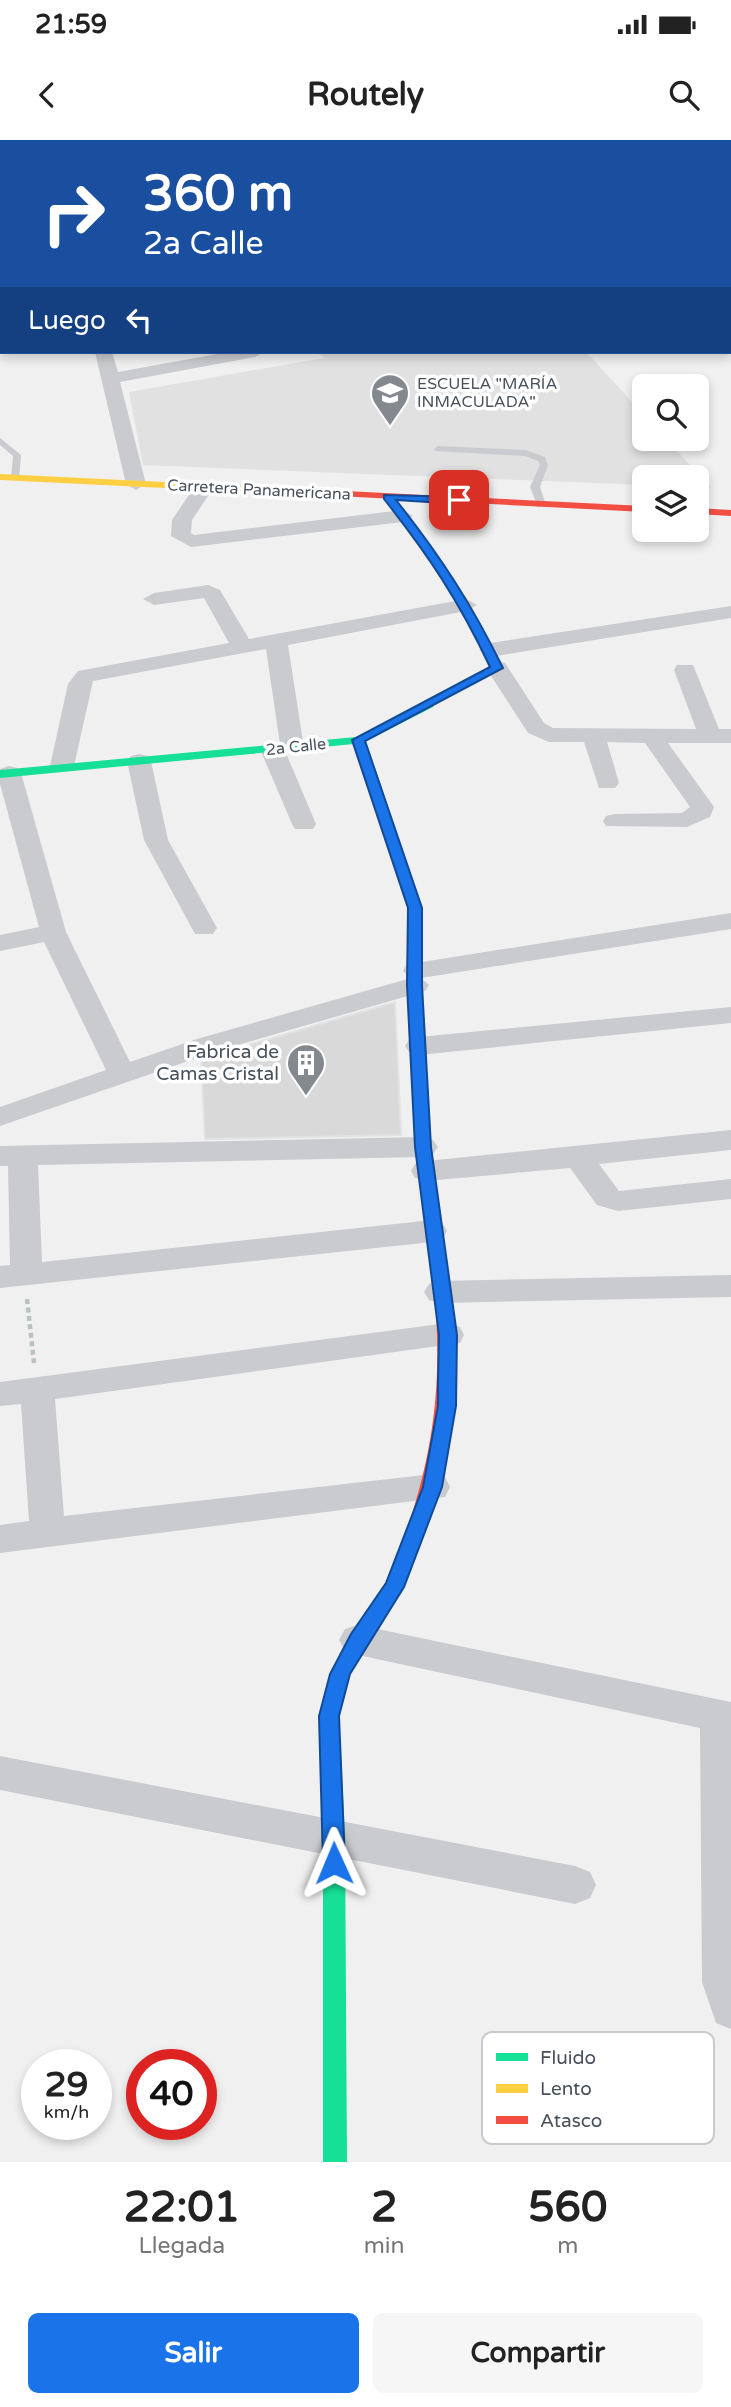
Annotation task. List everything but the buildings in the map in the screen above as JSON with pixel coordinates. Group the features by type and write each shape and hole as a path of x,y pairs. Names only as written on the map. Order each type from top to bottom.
{"street":[{"path":"104,354 136,484"},
{"path":"110,379 244,354"},
{"name":"Carretera Panamericana","path":"8,478 632,509"},
{"path":"204,487 183,520 181,536 191,541 403,516"},
{"path":"388,497 466,605 493,659 536,728 562,737 720,736 685,670"},
{"path":"709,512 731,513"},
{"path":"154,599 201,591 213,594 241,645"},
{"path":"62,766 79,684 86,676 466,605"},
{"path":"493,659 731,612"},
{"path":"276,639 282,748 304,824"},
{"name":"2a Calle","path":"5,773 359,740 493,659"},
{"path":"615,821 687,820 701,812 702,807 652,736"},
{"path":"594,737 607,783"},
{"path":"335,2162 334,1836 329,1716 340,1674 358,1640 394,1587 433,1487 447,1406 448,1335 440,1292 424,1159 415,978 415,908 359,740"},
{"path":"139,761 156,840 204,929"},
{"path":"5,773 53,932 121,1073"},
{"path":"0,1117 121,1073 415,978 731,921"},
{"path":"0,943 53,932"},
{"path":"419,1046 731,1015"},
{"path":"12,1275 27,1250 11,1156 424,1159 578,1157 731,1140"},
{"path":"578,1157 608,1198 618,1201 731,1189"},
{"path":"12,1275 432,1231"},
{"path":"440,1292 731,1286"},
{"path":"0,1394 448,1335"},
{"path":"37,1389 48,1532"},
{"path":"0,1539 433,1487"},
{"path":"358,1640 725,1717 723,1982 731,2009"},
{"path":"0,1773 575,1885"}],"lane":[{"path":"0,441 18,455 8,478"},
{"path":"438,449 526,453 542,459 544,465 535,487 541,505"}],"path":[{"path":"12,1275 37,1389"}],"shaded area":[{"name":"ESCUELA \"MARÍA INMACULADA\"","path":"321,354 588,354 632,402 632,451 677,451 690,465 632,465 632,485 143,465 129,392 324,358"}],"traffic: fast":[{"path":"0,774 359,740 429,704"},
{"path":"359,740 415,908 415,985 423,1147 442,1290"},
{"path":"335,2162 334,1836 329,1716 340,1674 358,1640 394,1587 413,1538"}],"traffic: slow":[{"path":"0,477 265,490"},
{"path":"388,497 462,600 497,668 429,704"}],"traffic: jam":[{"path":"265,490 632,508"},
{"path":"709,512 731,513"},
{"path":"413,1538 433,1476 444,1416 447,1355 442,1290"}],"place":[{"name":"ESCUELA \"MARÍA INMACULADA\"","path":"390,427"},
{"name":"Fabrica de Camas Cristal","path":"306,1097"}],"route":[{"path":"334,1863 329,1716 340,1674 358,1640 394,1587 433,1487 447,1406 448,1335 440,1292 423,1147 415,985 415,908 359,740 497,668 466,605 426,545 388,497 459,500"}]}
